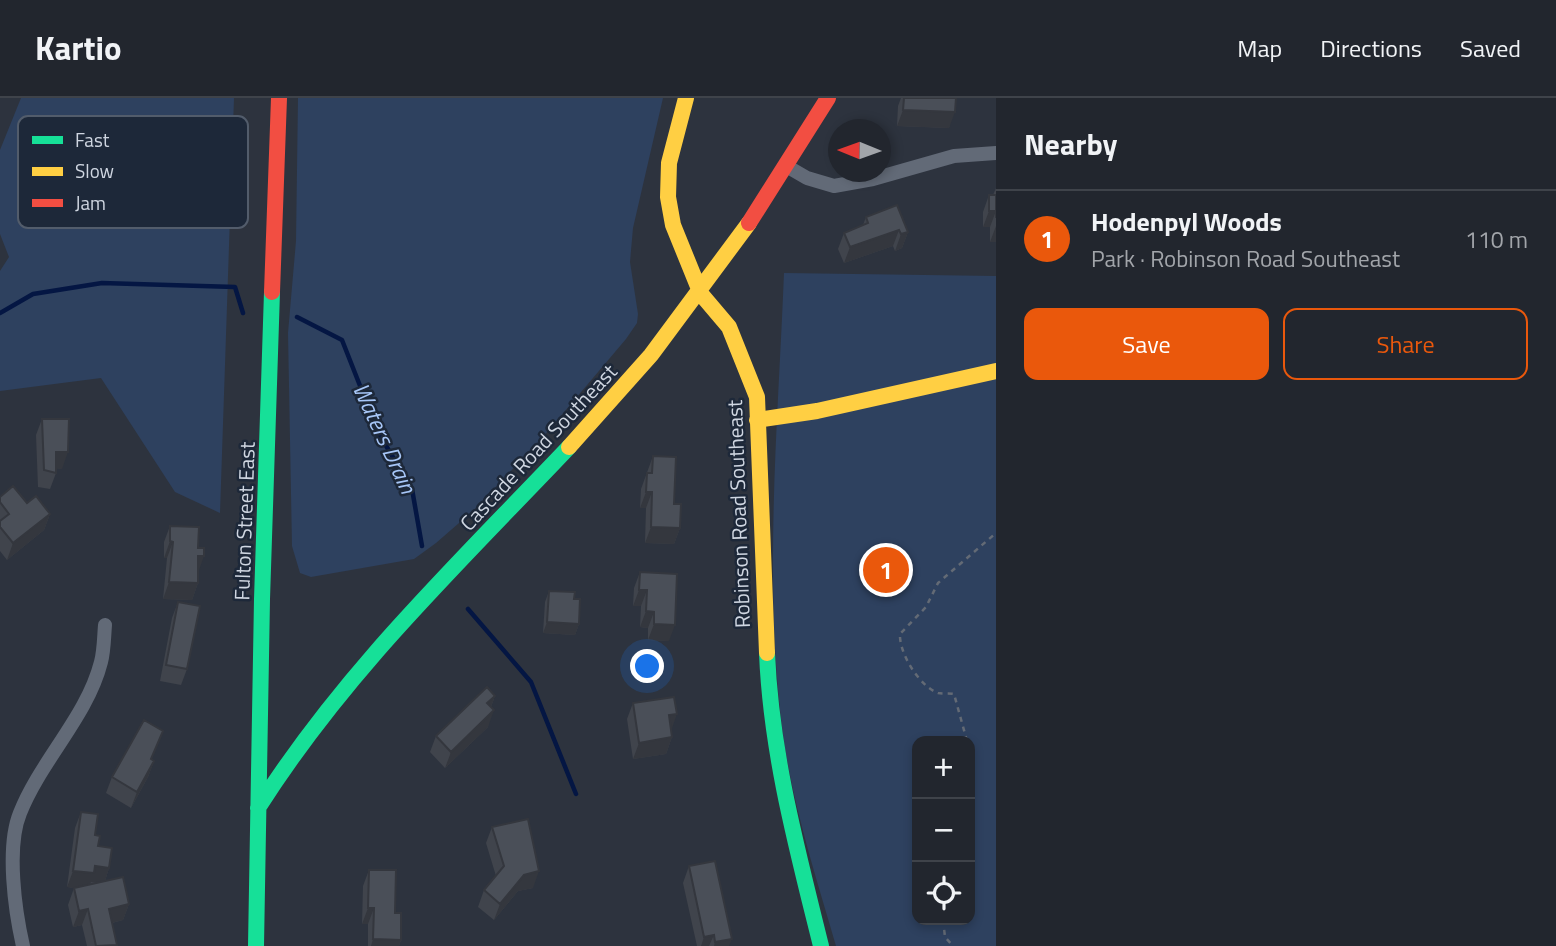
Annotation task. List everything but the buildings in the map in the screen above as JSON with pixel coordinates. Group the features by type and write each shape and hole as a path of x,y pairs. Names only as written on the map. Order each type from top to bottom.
{"main road":[{"name":"Fulton Street East","path":"256,946 279,98"},
{"name":"Robinson Road Southeast","path":"686,98 669,163 668,197 673,225 701,294 729,327 757,397 769,705 788,810 821,946"},
{"name":"Cascade Road Southeast","path":"258,809 291,753 340,689 597,416 701,294 788,167 828,98"},
{"path":"757,420 810,415 932,383 996,371"}],"street":[{"path":"788,167 807,178 834,186 873,179 954,156 996,153"},
{"path":"23,946 18,924 13,860 19,816 45,763 87,698 101,661 105,625"}],"path":[{"path":"966,736 958,700 954,694 939,694 926,685 902,649 900,634 926,607 938,583 995,534"},
{"path":"944,925 945,937 953,946"}],"shaded area":[{"path":"21,98 234,98 233,116 18,116 18,228 230,228 220,513 175,492 101,378 0,391 0,271 9,257 0,234 0,150"},
{"path":"298,98 663,98 633,228 630,262 638,314 637,323 626,339 543,437 474,510 436,543 414,559 311,577 300,573 292,546 288,333 296,241"},
{"path":"784,273 996,276 996,946 836,946 806,841 783,735 774,620 776,446"}],"waterway":[{"name":"Waters Drain","path":"0,313 33,294 102,283 235,287 243,313"},
{"name":"Waters Drain","path":"297,317 342,340 379,434 412,489 422,546"},
{"name":"Waters Drain","path":"468,609 531,682 576,794"}],"traffic: fast":[{"path":"256,946 262,599 272,292"},
{"path":"258,808 292,758 365,664 569,447"},
{"path":"767,653 769,690 780,764 794,837 821,946"}],"traffic: slow":[{"path":"686,98 669,163 668,197 673,225 701,294 729,327 757,397 767,653"},
{"path":"569,447 651,355 749,223"},
{"path":"757,420 817,411 996,371"}],"traffic: jam":[{"path":"272,292 279,98"},
{"path":"749,223 828,98"}],"place":[{"name":"Hodenpyl Woods","path":"886,570"}]}
